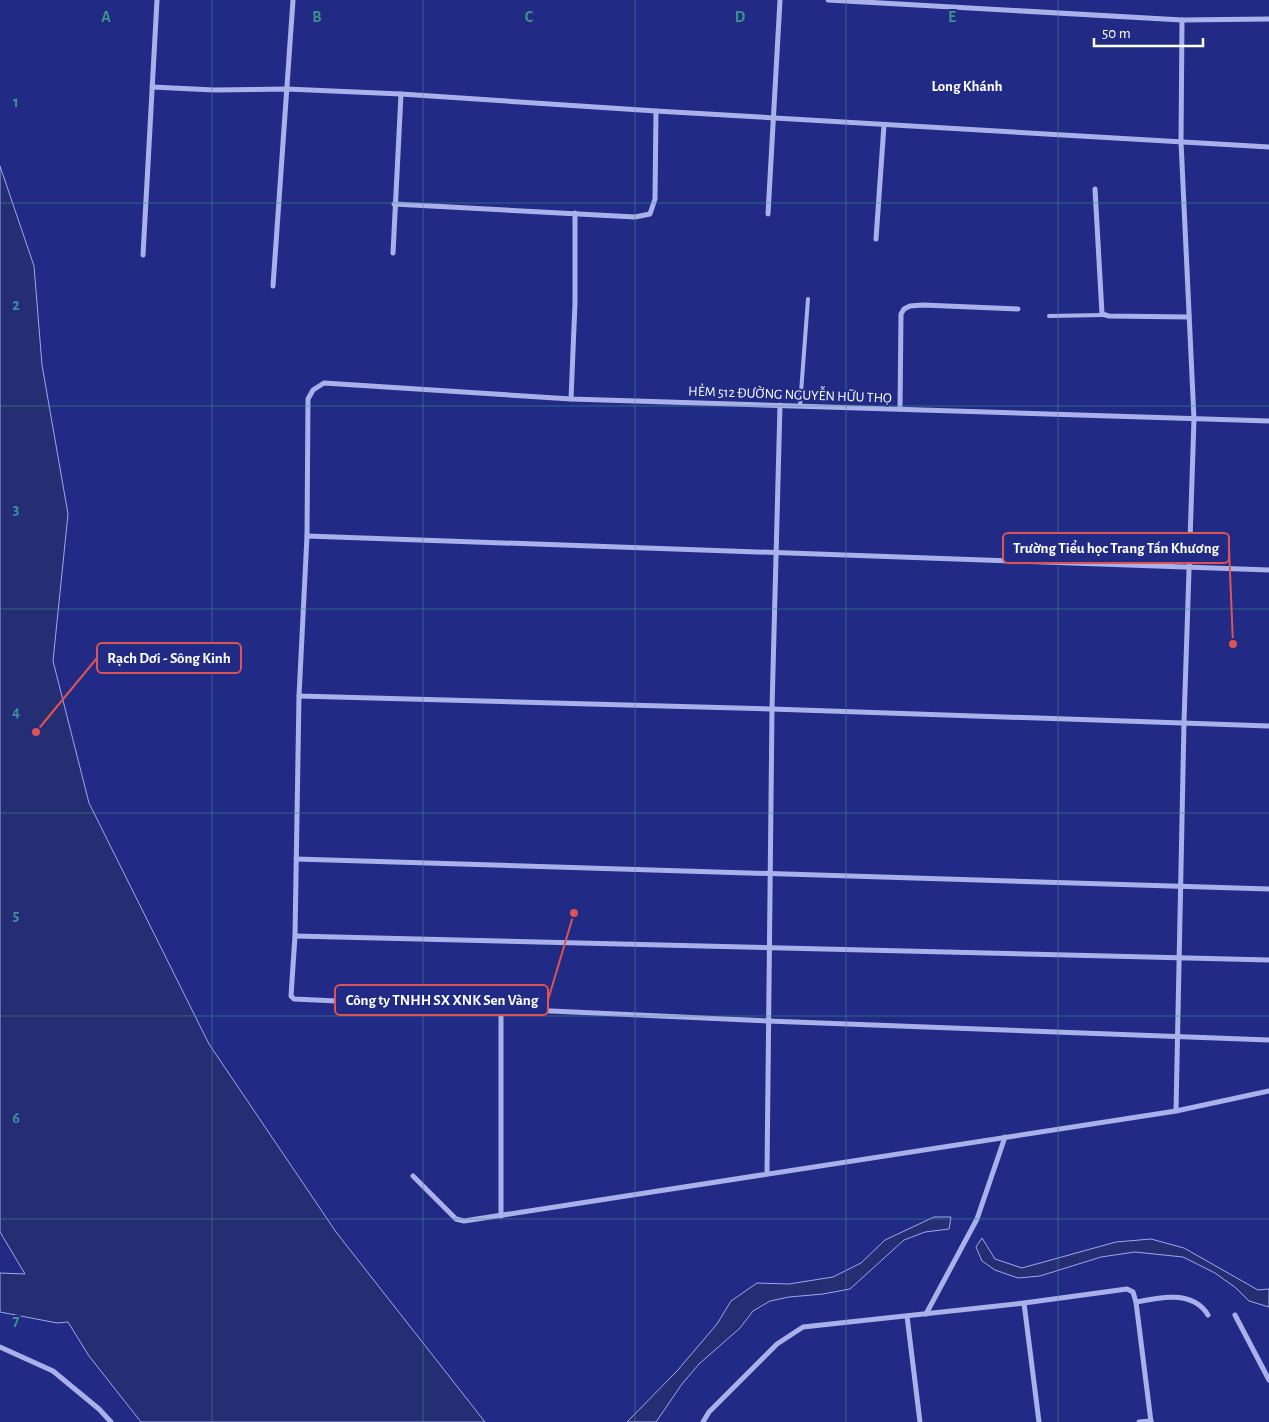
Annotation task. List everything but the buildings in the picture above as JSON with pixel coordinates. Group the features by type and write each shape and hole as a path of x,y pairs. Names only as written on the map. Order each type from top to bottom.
{"street":[{"path":"143,255 157,0"},
{"path":"273,286 293,0"},
{"path":"768,214 780,0"},
{"path":"828,0 1182,20 1269,19"},
{"path":"1176,1111 1184,722 1194,419 1181,142 1182,20"},
{"path":"152,87 214,90 287,89 401,94 1269,148"},
{"path":"393,253 401,94"},
{"path":"394,204 635,217 650,214 655,199 656,111"},
{"path":"876,239 884,125"},
{"path":"1095,189 1101,277 1101,313 1103,315 1189,317"},
{"path":"572,399 575,213"},
{"path":"900,410 901,314 904,309 910,306 923,305 1018,309"},
{"name":"HẺM 512 ĐƯỜNG NGUYỄN HỮU THỌ","path":"306,536 308,399 313,390 324,383 572,399 1269,421"},
{"path":"766,1174 772,709 780,406"},
{"path":"1269,570 306,536 299,696 295,936 291,996 294,998 768,1021 1269,1040"},
{"path":"299,696 772,709 1269,726"},
{"path":"296,858 1269,888"},
{"path":"295,936 1269,960"},
{"path":"501,1008 501,1216"},
{"path":"413,1176 456,1219 464,1222 1176,1111 1269,1091"},
{"path":"926,1314 977,1219 1005,1137"},
{"path":"703,1422 709,1412 777,1344 803,1327 1024,1303 1127,1289 1134,1292 1136,1302 1151,1421 1139,1422"},
{"path":"1136,1302 1163,1297 1177,1297 1192,1301 1204,1308 1208,1315"},
{"path":"1024,1303 1039,1422"},
{"path":"1235,1315 1269,1380"},
{"path":"907,1316 920,1422"},
{"path":"0,1347 53,1372 99,1409 111,1422"}],"lane":[{"path":"800,406 808,299"},
{"path":"1049,316 1103,315"}],"shaded area":[{"path":"0,166 34,266 42,365 68,514 53,661 89,803 209,1044 336,1232 485,1422 141,1422 89,1356 68,1322 57,1323 0,1312 0,1273 25,1274 0,1232"},
{"path":"934,1217 951,1217 949,1229 925,1232 904,1240 850,1289 770,1301 753,1311 740,1328 699,1364 682,1384 656,1422 627,1422 677,1371 717,1324 731,1301 757,1283 789,1284 833,1277 861,1263 885,1240"},
{"path":"982,1238 995,1259 1022,1268 1116,1242 1151,1239 1184,1248 1258,1290 1269,1289 1269,1307 1249,1301 1236,1288 1215,1273 1183,1257 1135,1252 1101,1257 1040,1276 1018,1278 995,1270 982,1261 976,1247"}],"place":[{"name":"Trường Tiểu học Trang Tấn Khương","path":"1233,644"},
{"name":"Rạch Dơi - Sông Kinh","path":"36,732"},
{"name":"Công ty TNHH SX XNK Sen Vàng","path":"574,913"}],"district":[{"name":"Long Khánh","path":"967,86"}]}
